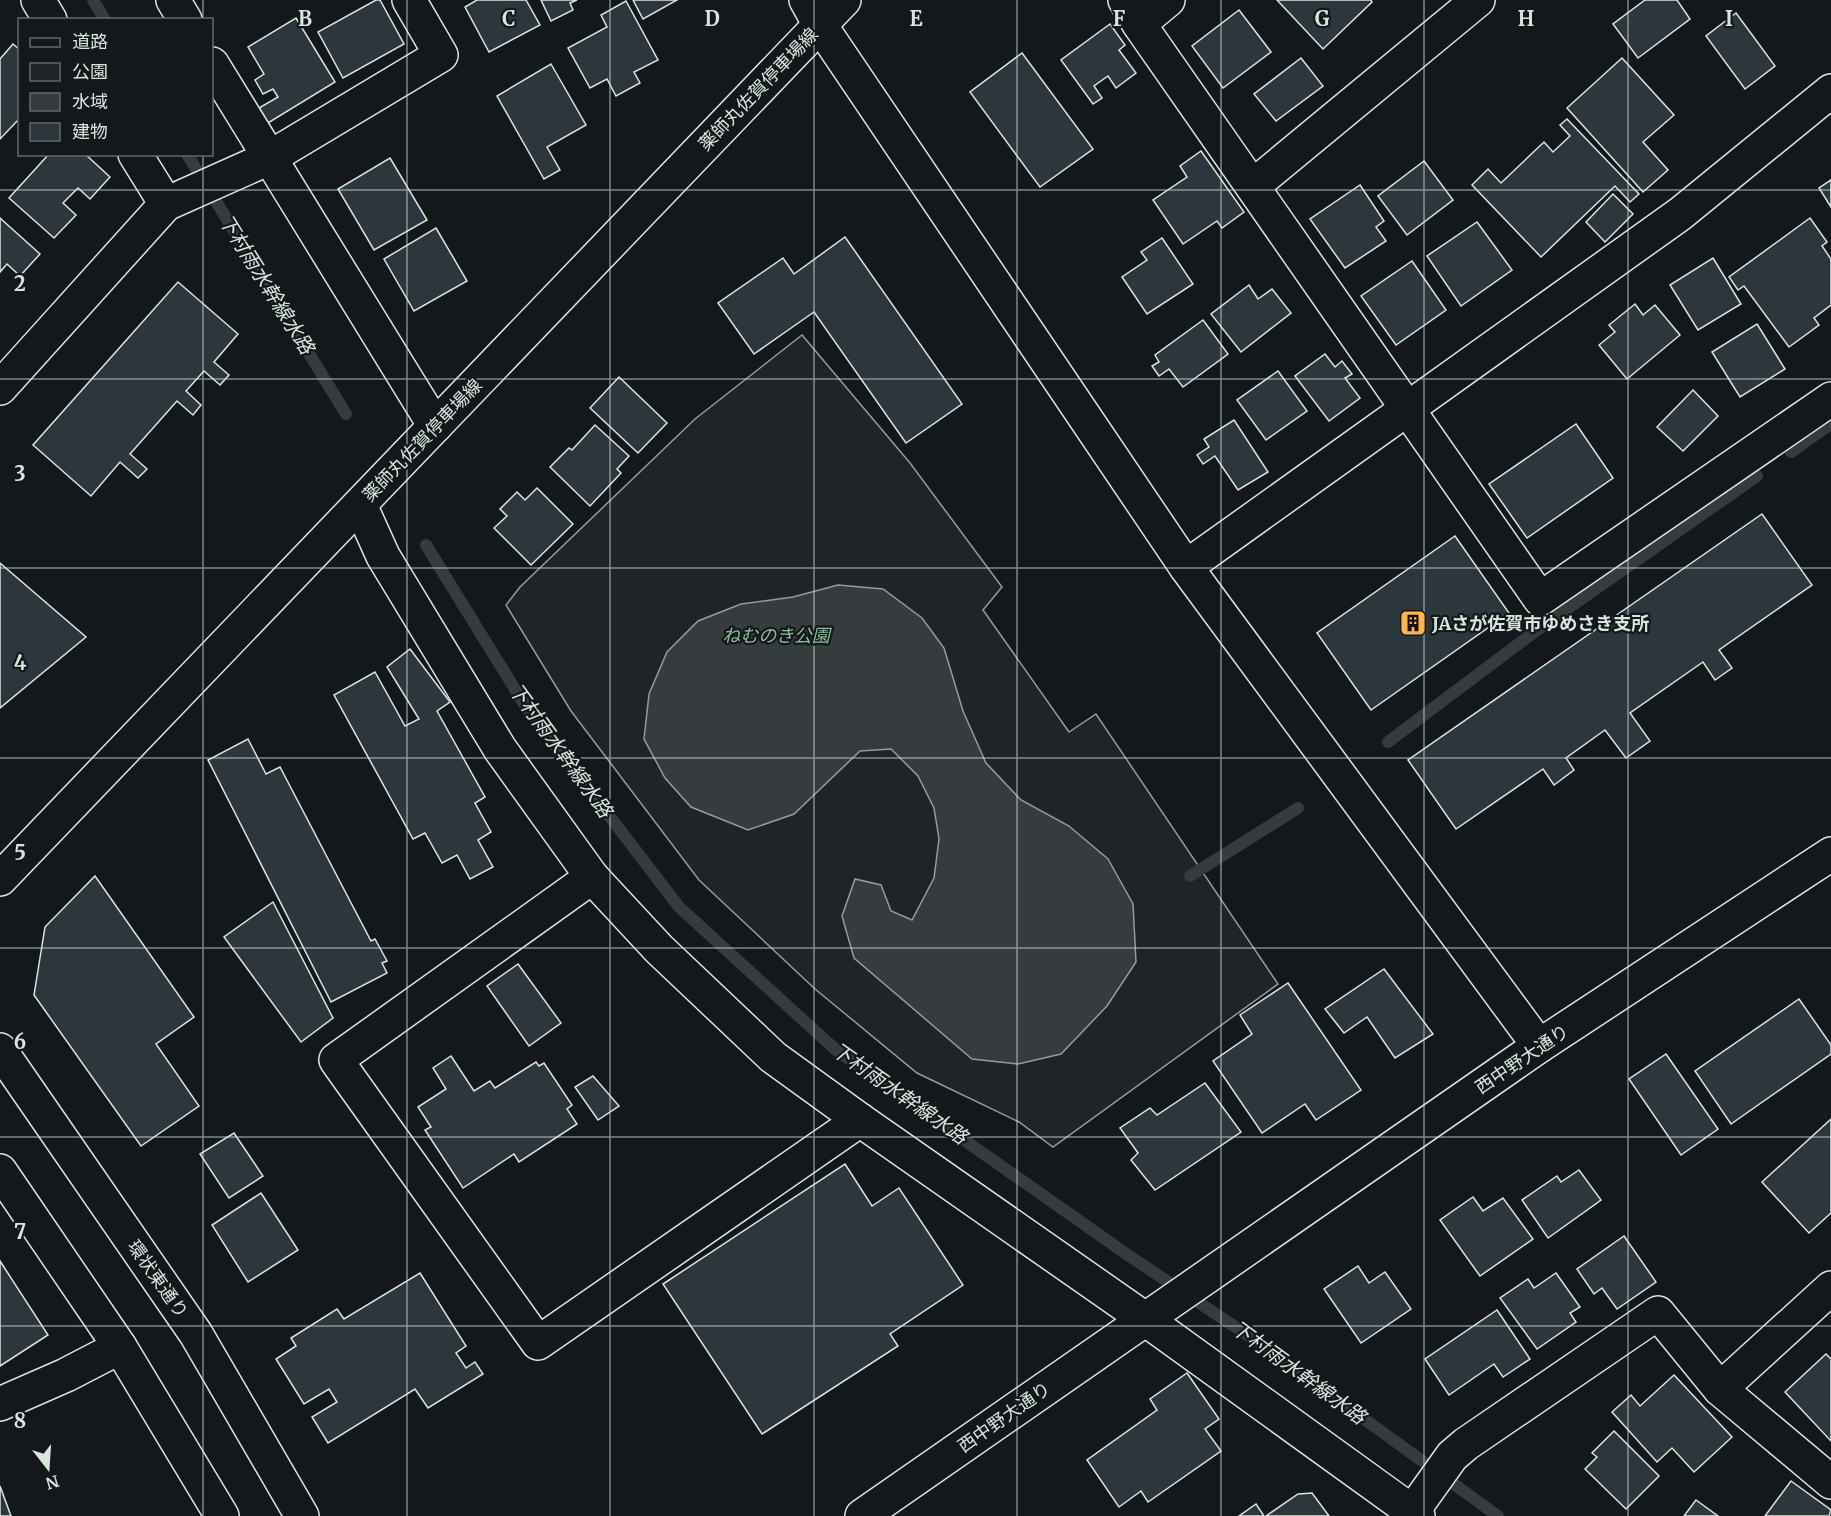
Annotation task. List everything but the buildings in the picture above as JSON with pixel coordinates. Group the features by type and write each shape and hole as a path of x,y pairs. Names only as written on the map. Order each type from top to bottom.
{"street":[{"path":"38,0 50,18"},
{"path":"173,0 184,18"},
{"path":"0,388 166,204 256,164 441,54 409,0"},
{"name":"薬師丸佐賀停車場線","path":"0,879 427,435 813,12 844,0"},
{"path":"1168,0 1132,12 1540,599 1831,399"},
{"path":"1253,186 1478,0"},
{"path":"813,12 1186,567 1539,1046"},
{"path":"213,66 256,164 427,435"},
{"path":"1186,567 1680,214 1831,91"},
{"path":"136,156 166,204"},
{"path":"360,505 384,556 500,749 592,877 659,949 773,1057 1145,1319 1412,1515 1452,1456 1466,1444 1658,1313 1720,1389 1831,1482"},
{"name":"西中野大通り","path":"862,1516 1539,1046 1831,854"},
{"path":"592,877 336,1060 538,1343 860,1120"},
{"name":"環状東通り","path":"0,1050 196,1334 302,1516"},
{"path":"0,1171 120,1347 222,1516"},
{"path":"1720,1389 1831,1288"},
{"path":"0,1404 66,1375 120,1347"}],"green space":[{"name":"ねむのき公園","path":"802,335 910,463 1002,587 983,610 1069,732 1096,714 1278,984 1053,1147 1019,1122 917,1073 815,989 699,880 571,711 506,605 520,587 695,419"}],"water":[{"path":"838,585 883,589 922,618 944,648 963,711 986,763 1021,800 1069,826 1108,859 1133,904 1136,962 1107,1006 1061,1054 1018,1064 972,1059 854,958 842,916 855,879 881,885 891,911 912,920 934,878 939,839 934,808 918,776 891,749 860,751 794,814 748,830 691,807 665,778 644,739 649,694 667,652 698,621 741,604 793,597"}],"waterway":[{"name":"下村雨水幹線水路","path":"93,0 104,18"},
{"name":"下村雨水幹線水路","path":"188,156 346,414"},
{"path":"1791,452 1829,425"},
{"path":"1388,742 1537,630 1757,476"},
{"name":"下村雨水幹線水路","path":"426,545 526,707 679,907 836,1050 1125,1253 1265,1347 1498,1516"},
{"path":"1190,876 1298,808"}],"place":[{"name":"JAさが佐賀市ゆめさき支所","path":"1413,623"}]}
